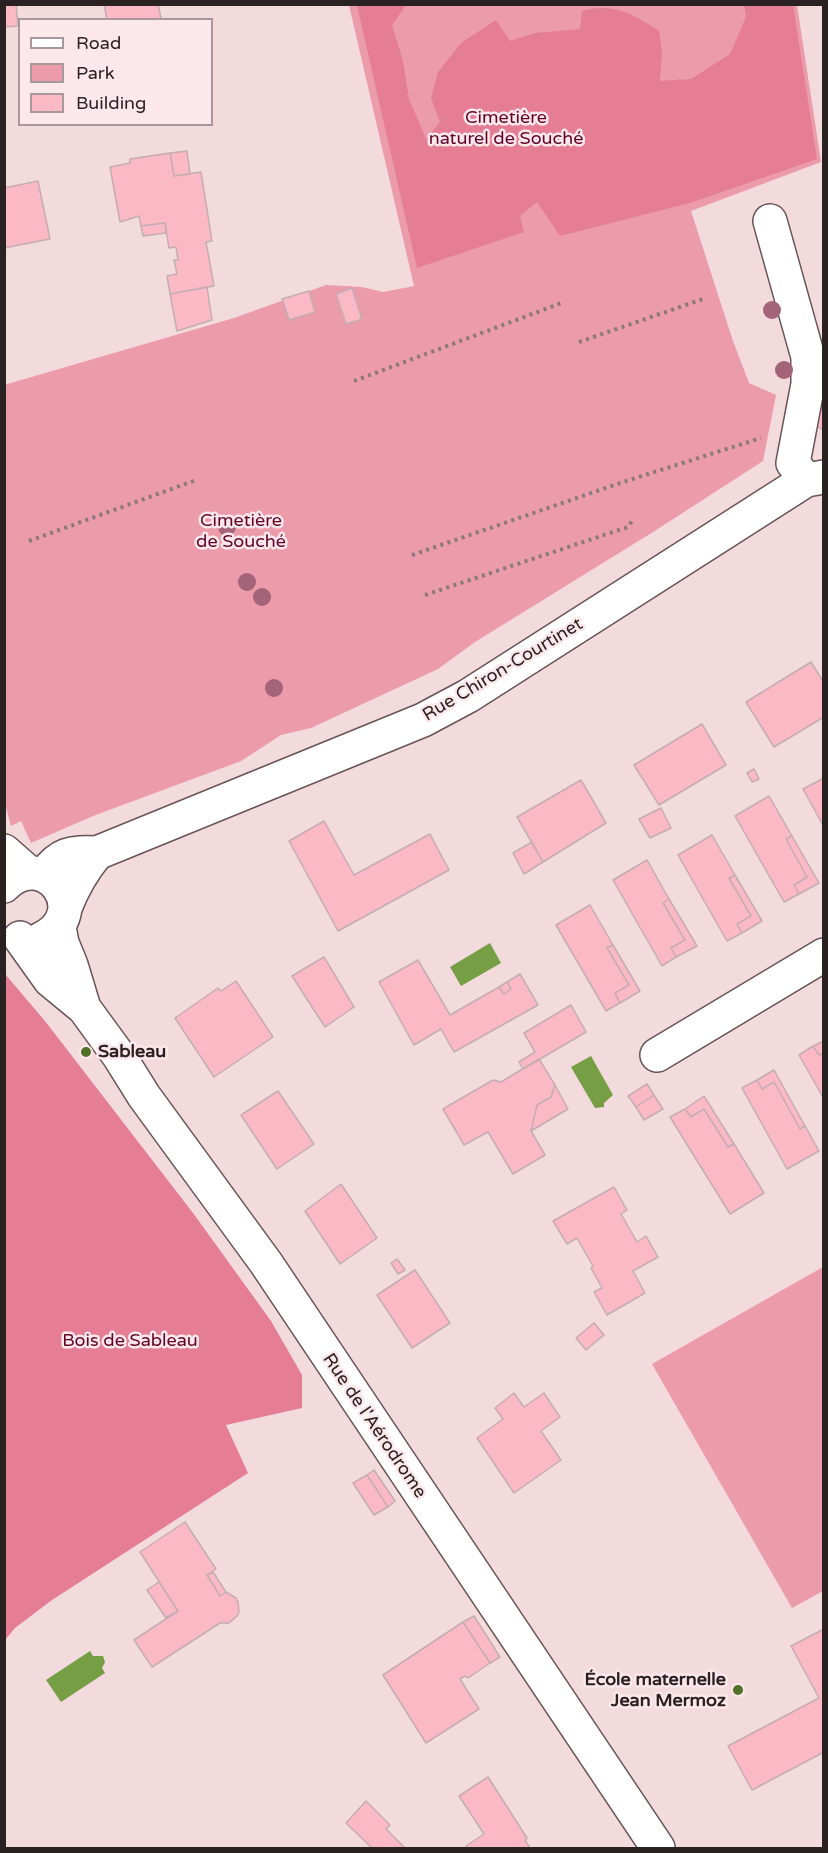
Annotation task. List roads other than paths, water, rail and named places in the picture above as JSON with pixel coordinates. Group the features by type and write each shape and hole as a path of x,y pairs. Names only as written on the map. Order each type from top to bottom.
{"street":[{"path":"770,221 808,357 808,384 793,463 815,479"},
{"name":"Rue Chiron-Courtinet","path":"26,878 66,855 78,852 97,853 432,715 478,689 815,479"},
{"path":"4,851 26,878"},
{"path":"12,933 31,940 41,939 51,934 62,918 73,888 83,870 97,853"},
{"name":"Rue de l'Aérodrome","path":"26,878 53,881 60,888 64,898 62,943 84,1008"},
{"name":"Rue de l'Aérodrome","path":"12,933 50,980 84,1008 120,1056 144,1095 266,1263 658,1848"},
{"path":"657,1055 824,955"}],"place":[{"name":"Sableau","path":"86,1052"},
{"name":"École maternelle Jean Mermoz","path":"738,1690"}],"park label":[{"name":"Cimetière naturel de Souché","path":"506,128"},
{"name":"Cimetière de Souché","path":"241,531"},
{"name":"Bois de Sableau","path":"130,1341"}]}
